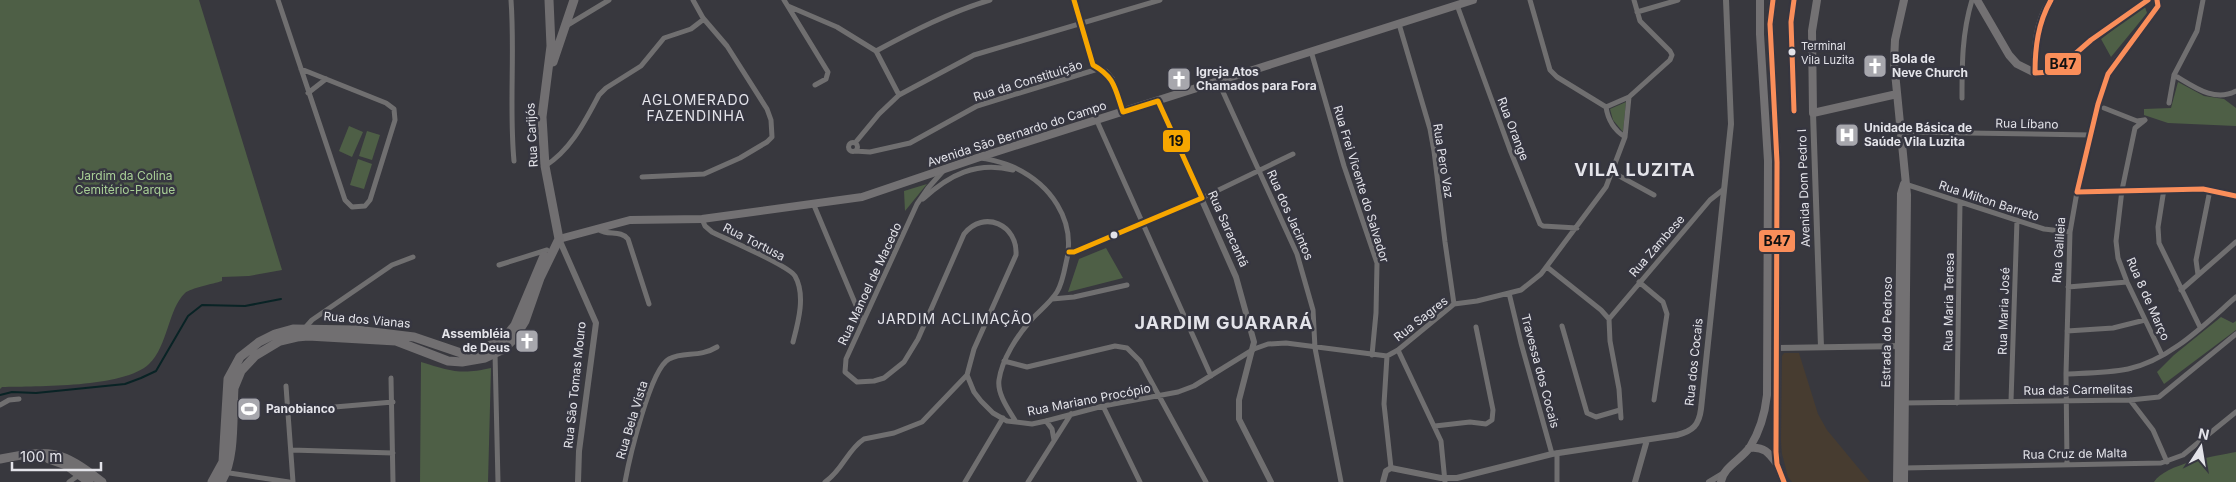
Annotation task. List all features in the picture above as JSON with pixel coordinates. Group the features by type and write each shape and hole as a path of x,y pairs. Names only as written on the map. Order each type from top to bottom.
{"main road":[{"name":"Rua Carijós","path":"549,0 551,46 542,108 545,166 558,235"},
{"path":"548,76 574,0"},
{"name":"Avenida São Bernardo do Campo","path":"558,235 630,220 702,219 862,197 980,157 1473,0"},
{"path":"1721,482 1724,473 1749,448 1763,416 1768,385 1768,161 1760,34 1760,0"},
{"path":"1773,0 1770,29 1776,162 1777,464 1783,481"},
{"name":"Avenida Dom Pedro I","path":"1813,113 1812,31 1817,0"},
{"name":"Estrada do Pedroso","path":"1904,0 1894,49 1902,132 1904,184 1900,194 1901,468 1904,482"},
{"path":"1977,0 2009,55 2017,64 2035,72 2038,32 2044,12 2051,0"},
{"path":"550,16 567,22"},
{"path":"1813,113 1897,94"},
{"name":"Rua dos Vianas","path":"221,482 226,391 232,370 240,357 259,342 275,334 304,329 356,330 414,337 462,353 470,353 506,342 519,319 534,275 547,250 558,235"},
{"name":"Rua dos Vianas","path":"212,482 223,472 230,457 234,388 237,379 246,364 268,347 280,341 308,336 396,341 455,362 476,360 495,353 525,321 558,235"},
{"path":"1749,448 1757,447 1764,449 1777,464"},
{"path":"0,459 28,454 59,462 102,482"},
{"name":"Estrada do Pedroso","path":"1897,482 1901,468"},
{"path":"83,472 89,482"}],"street":[{"path":"278,0 300,69 308,93 345,200 352,207 365,206 370,200 374,189 395,120 394,109 386,103 300,69"},
{"path":"511,0 513,36 511,60 512,136 514,162"},
{"path":"567,22 609,0"},
{"path":"642,177 704,174 740,158 767,142 772,136 771,120 767,109 727,46 704,19 693,0"},
{"path":"784,0 828,72 826,79 815,85"},
{"path":"964,0 966,7"},
{"path":"876,51 923,26 966,7 990,0"},
{"path":"1074,0 1092,62 1112,79 1123,112"},
{"path":"788,6 836,27 876,51 899,95 984,51 1160,0"},
{"path":"1530,0 1550,70 1557,77 1606,107 1610,122 1619,133 1626,137"},
{"path":"1606,107 1629,97 1670,60 1672,55 1670,50 1640,21 1634,0"},
{"path":"1637,12 1678,0"},
{"name":"Rua dos Cocais","path":"1391,468 1445,480 1555,453 1682,434 1694,428 1699,420 1731,124 1726,0"},
{"path":"1962,98 1963,37 1972,0"},
{"path":"2035,72 2050,72 2059,68 2092,40 2148,0"},
{"name":"Rua Galileia","path":"2067,464 2066,374 2068,287 2070,232 2076,192 2098,104 2108,74 2158,6 2157,0"},
{"path":"2168,103 2174,75 2197,31 2203,0"},
{"name":"Rua Orange","path":"1457,5 1510,150 1540,224 1576,228"},
{"path":"545,166 558,158 566,149 599,95 606,88 641,66 664,38 691,29 704,19"},
{"name":"Rua Pero Vaz","path":"1399,24 1433,144 1454,304"},
{"name":"Rua Frei Vicente do Salvador","path":"1311,51 1344,166 1376,263 1376,313 1372,355"},
{"name":"Rua da Constituição","path":"899,95 879,114 855,143 850,144 848,147 850,151 870,152 910,143 977,106 1098,69"},
{"path":"2174,75 2209,94 2229,95 2236,91"},
{"path":"308,93 326,80"},
{"name":"Rua dos Jacintos","path":"1218,81 1297,254 1305,276 1313,310 1315,348 1341,482"},
{"name":"Rua Sagres","path":"1160,396 1185,389 1211,376 1254,349 1277,343 1387,356 1398,350 1454,304 1521,290 1547,267 1606,186 1626,137 1629,97"},
{"name":"Rua Saracantã","path":"1158,101 1236,277 1252,332 1254,349 1239,400 1239,419 1271,482"},
{"name":"Rua 8 de Março","path":"2104,108 2137,121 2144,120 2135,128 2122,190 2116,242 2118,258 2127,282 2162,355"},
{"name":"Avenida Dom Pedro I","path":"1813,113 1821,347"},
{"path":"1096,121 1141,225 1211,376"},
{"name":"Rua Líbano","path":"1902,132 2091,135"},
{"path":"1069,252 1074,252 1141,225 1293,154"},
{"path":"980,157 1010,166 1022,172"},
{"path":"917,204 939,184 962,172 996,168 1022,172"},
{"path":"917,204 945,169"},
{"name":"Rua Mariano Procópio","path":"1022,172 1048,192 1061,210 1068,232 1069,252 1062,280 1052,299 1030,321 1004,361 999,381 999,390 1016,422 1032,424 1046,422 1103,406 1160,396"},
{"path":"1612,172 1654,195"},
{"name":"Rua Milton Barreto","path":"1904,184 2044,229 2070,232"},
{"name":"Rua Zambese","path":"1608,319 1710,200 1724,189"},
{"path":"2164,189 2157,234 2163,254 2200,327"},
{"path":"2076,192 2164,189 2210,190 2236,196"},
{"path":"2198,275 2196,260 2210,190"},
{"name":"Rua Maria Teresa","path":"1957,403 1960,202"},
{"path":"813,203 863,322"},
{"name":"Rua Manoel de Macedo","path":"917,204 846,359 845,372 849,377 864,383 884,378 896,370 912,351 964,234 975,224 990,221 998,222 1010,232 1016,247 1016,255 974,349 967,376"},
{"name":"Rua Tortusa","path":"702,219 705,226 712,232 779,265 793,274 799,289 800,305 794,342"},
{"name":"Rua Maria José","path":"2011,402 2016,220"},
{"path":"597,228 602,232 627,236 649,304"},
{"name":"Rua São Tomas Mouro","path":"558,235 596,323 579,451 578,482"},
{"path":"2181,290 2236,242"},
{"path":"499,265 547,250"},
{"path":"304,329 312,320 392,265 413,258"},
{"path":"1547,267 1601,310 1608,319 1621,418"},
{"path":"1639,282 1662,302 1667,314 1667,326 1654,400"},
{"path":"2068,287 2127,282"},
{"path":"1052,299 1074,297 1127,285"},
{"name":"Travessa dos Cocais","path":"1509,293 1521,343 1555,453 1557,482"},
{"path":"2066,374 2129,369 2148,362 2175,347 2236,297"},
{"path":"2067,331 2113,328 2145,320"},
{"path":"1562,326 1587,413 1596,418 1620,410"},
{"path":"1435,426 1470,422 1486,424 1492,420 1492,410 1476,327"},
{"name":"Rua das Carmelitas","path":"1901,403 2130,400 2159,397 2236,334"},
{"path":"1776,348 1902,346"},
{"name":"Rua Bela Vista","path":"625,482 637,432 657,372 669,359 678,356 706,353 717,347"},
{"path":"1004,361 1027,367 1108,347 1127,348 1137,356 1206,482"},
{"path":"1398,350 1435,426 1443,448 1445,480"},
{"path":"495,353 498,482"},
{"path":"1383,482 1386,471 1391,468 1384,404 1387,356"},
{"path":"825,482 838,472 858,443 864,439 910,428 922,422 967,376 974,392 993,413 1016,422"},
{"path":"392,378 393,482"},
{"path":"286,386 294,482"},
{"path":"0,405 8,400 19,399"},
{"path":"2130,400 2153,430 2167,462 2182,454 2236,412"},
{"path":"288,411 393,402"},
{"path":"1103,406 1140,482"},
{"path":"1028,482 1071,414"},
{"path":"965,482 1004,418"},
{"path":"1046,422 1052,430 1054,440"},
{"path":"1635,482 1647,440"},
{"path":"291,450 393,453"},
{"name":"Rua Cruz de Malta","path":"1901,468 2167,462"},
{"path":"69,482 83,472"},
{"path":"223,472 289,482"},
{"path":"1709,482 1724,473"}],"shaded area":[{"path":"1784,353 1799,353 1818,414 1827,430 1870,482 1792,482 1788,477 1781,441 1782,356"}],"green space":[{"name":"Jardim da Colina Cemitério-Parque","path":"0,0 199,0 282,270 249,276 222,277 222,281 185,293 175,308 160,348 149,364 137,372 120,378 101,382 57,386 2,387 0,389"},
{"path":"2145,7 2147,13 2111,57 2101,39"},
{"path":"2178,82 2204,96 2224,99 2236,108 2236,126 2168,123 2144,115 2144,109 2171,108"},
{"path":"1626,102 1623,132 1613,120 1610,109"},
{"path":"349,126 363,132 352,157 339,151"},
{"path":"367,131 380,135 372,160 359,156"},
{"path":"358,159 372,164 364,189 350,185"},
{"path":"927,184 905,211 904,191"},
{"path":"1106,248 1123,278 1068,292 1079,259"},
{"path":"2221,317 2233,323 2236,321 2236,330 2164,384 2157,372 2174,355"},
{"path":"421,362 463,372 491,368 488,482 420,482"},
{"path":"2236,452 2236,482 2154,482 2168,470 2191,462"}],"waterway":[{"path":"0,395 12,392 36,393 125,384 156,371 188,316 202,305 245,306 281,299"}],"transit line":[{"name":"19","path":"1069,252 1074,252 1202,198 1158,101 1123,112 1116,90 1110,79 1093,65 1074,0"},
{"name":"B47","path":"1773,0 1770,24 1777,162 1776,452 1777,464 1784,482"},
{"name":"B47","path":"1794,0 1791,22 1794,111"},
{"name":"B47","path":"2051,0 2043,17 2038,35 2035,73 2050,72 2059,68 2091,40 2148,0"},
{"name":"B47","path":"2157,0 2158,6 2108,74 2098,104 2077,192 2203,189 2236,196"}],"place":[{"name":"Terminal Vila Luzita","path":"1792,52"},
{"name":"Bola de Neve Church","path":"1875,66"},
{"name":"Igreja Atos Chamados para Fora","path":"1179,79"},
{"name":"Unidade Básica de Saúde Vila Luzita","path":"1847,135"},
{"name":"Assembléia de Deus","path":"527,341"},
{"name":"Panobianco","path":"249,409"}],"district":[{"name":"AGLOMERADO FAZENDINHA","path":"696,108"},
{"name":"VILA LUZITA","path":"1635,170"},
{"name":"JARDIM ACLIMAÇÃO","path":"955,319"},
{"name":"JARDIM GUARARÁ","path":"1224,323"}]}
